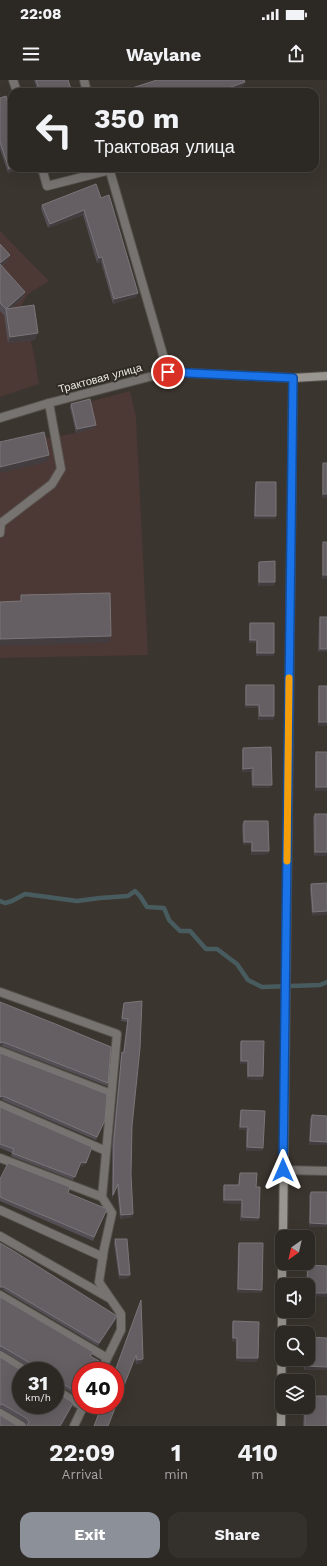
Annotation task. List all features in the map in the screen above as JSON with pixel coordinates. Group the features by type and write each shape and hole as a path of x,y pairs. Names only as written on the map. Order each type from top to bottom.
{"street":[{"path":"43,172 48,186 98,172"},
{"path":"110,172 168,372"},
{"name":"Трактовая улица","path":"0,418 49,403 168,372 293,378 327,376"},
{"path":"283,1230 293,378"},
{"path":"0,532 1,523 52,484 61,469 49,403"},
{"path":"0,992 117,1034 102,1197 112,1213 99,1282 121,1314 122,1330 105,1362"},
{"path":"0,1050 111,1094"},
{"path":"0,1106 106,1150"},
{"path":"0,1158 102,1197"},
{"path":"283,1170 327,1171"},
{"path":"0,1210 103,1257"},
{"path":"0,1236 111,1300"},
{"path":"0,1295 107,1358"},
{"path":"281,1426 282,1318"},
{"path":"0,1355 12,1362"},
{"path":"0,1413 22,1426"},
{"path":"74,1426 80,1414"}],"shaded area":[{"path":"0,231 49,281 28,294 21,306 34,354 39,384 0,397"},
{"path":"130,391 136,417 148,655 0,658 0,449 41,439 76,433 70,407"}],"building":[{"path":"36,80 68,80 71,88 39,88"},
{"path":"157,80 244,80 245,82 228,88 132,88"},
{"path":"6,96 8,104 8,166 0,142 0,98"},
{"path":"96,184 101,198 109,195 138,293 114,299 102,257 99,258 84,210 50,224 42,205"},
{"path":"0,244 10,255 0,263"},
{"path":"0,264 25,292 6,309 0,303"},
{"path":"34,305 38,333 10,337 6,309"},
{"path":"90,399 96,425 77,429 71,404"},
{"path":"44,432 49,455 0,467 0,442"},
{"path":"323,463 327,463 327,494 323,494"},
{"path":"256,482 276,482 276,516 255,516"},
{"path":"323,542 327,542 327,575 323,575"},
{"path":"275,561 275,582 259,582 259,562"},
{"path":"110,593 111,636 0,639 0,602 21,601 21,595"},
{"path":"320,617 327,617 327,649 320,649"},
{"path":"250,623 274,623 274,653 257,653 257,640 250,640"},
{"path":"246,685 274,685 274,716 260,716 259,705 246,705"},
{"path":"319,686 327,686 327,722 319,722"},
{"path":"271,747 272,785 253,785 253,768 243,769 243,748"},
{"path":"316,752 327,752 327,787 316,787"},
{"path":"315,814 327,814 327,852 315,852"},
{"path":"244,821 268,821 269,851 252,851 252,842 244,842"},
{"path":"327,883 327,911 313,912 311,884"},
{"path":"142,1001 140,1048 132,1126 131,1174 133,1214 121,1215 118,1184 113,1195 114,1140 122,1052 124,1053 128,1019 122,1018 124,1003"},
{"path":"0,1002 111,1047 108,1083 3,1042 0,1043"},
{"path":"241,1041 264,1041 263,1076 248,1076 248,1061 241,1061"},
{"path":"0,1053 107,1094 105,1120 97,1137 3,1096 0,1097"},
{"path":"0,1107 92,1147 86,1163 81,1162 75,1177 12,1153 14,1149 0,1144"},
{"path":"241,1110 265,1111 263,1148 247,1147 248,1127 240,1127"},
{"path":"312,1115 327,1116 327,1142 310,1141"},
{"path":"8,1163 70,1187 68,1193 107,1209 94,1237 0,1197 0,1179"},
{"path":"240,1173 257,1173 256,1187 260,1187 259,1218 242,1217 242,1200 224,1200 224,1185 239,1185"},
{"path":"311,1192 327,1192 327,1224 310,1223"},
{"path":"115,1239 127,1239 130,1275 120,1275"},
{"path":"0,1243 117,1316 99,1343 4,1287 0,1287"},
{"path":"239,1243 263,1243 262,1290 238,1289"},
{"path":"315,1265 327,1266 327,1293 315,1293 315,1278 307,1278 308,1270 315,1270"},
{"path":"0,1297 93,1352 90,1356 99,1361 72,1362 72,1389 64,1384 64,1362 28,1362 1,1346 0,1347"},
{"path":"141,1300 143,1359 137,1360 136,1355 124,1385 124,1362 118,1362"},
{"path":"233,1321 259,1322 258,1358 237,1358 237,1338 233,1338"},
{"path":"315,1337 327,1338 327,1367 306,1366 315,1366"},
{"path":"0,1357 12,1365 12,1410 2,1404 0,1405"},
{"path":"315,1396 327,1396 327,1426 305,1426 305,1414 315,1414"},
{"path":"64,1397 72,1402 60,1426 27,1426 29,1422 26,1418 19,1414 64,1414"},
{"path":"99,1414 113,1414 108,1426 94,1426"},
{"path":"0,1415 18,1426 0,1426"}],"waterway":[{"path":"0,901 5,903 25,894 77,901 128,896 135,891 147,907 164,908 169,920 180,931 190,931 206,949 217,949 237,964 248,980 262,987 320,985 327,982"}],"slow traffic":[{"path":"287,861 289,678"}],"route":[{"path":"168,372 293,378 283,1170"}]}
